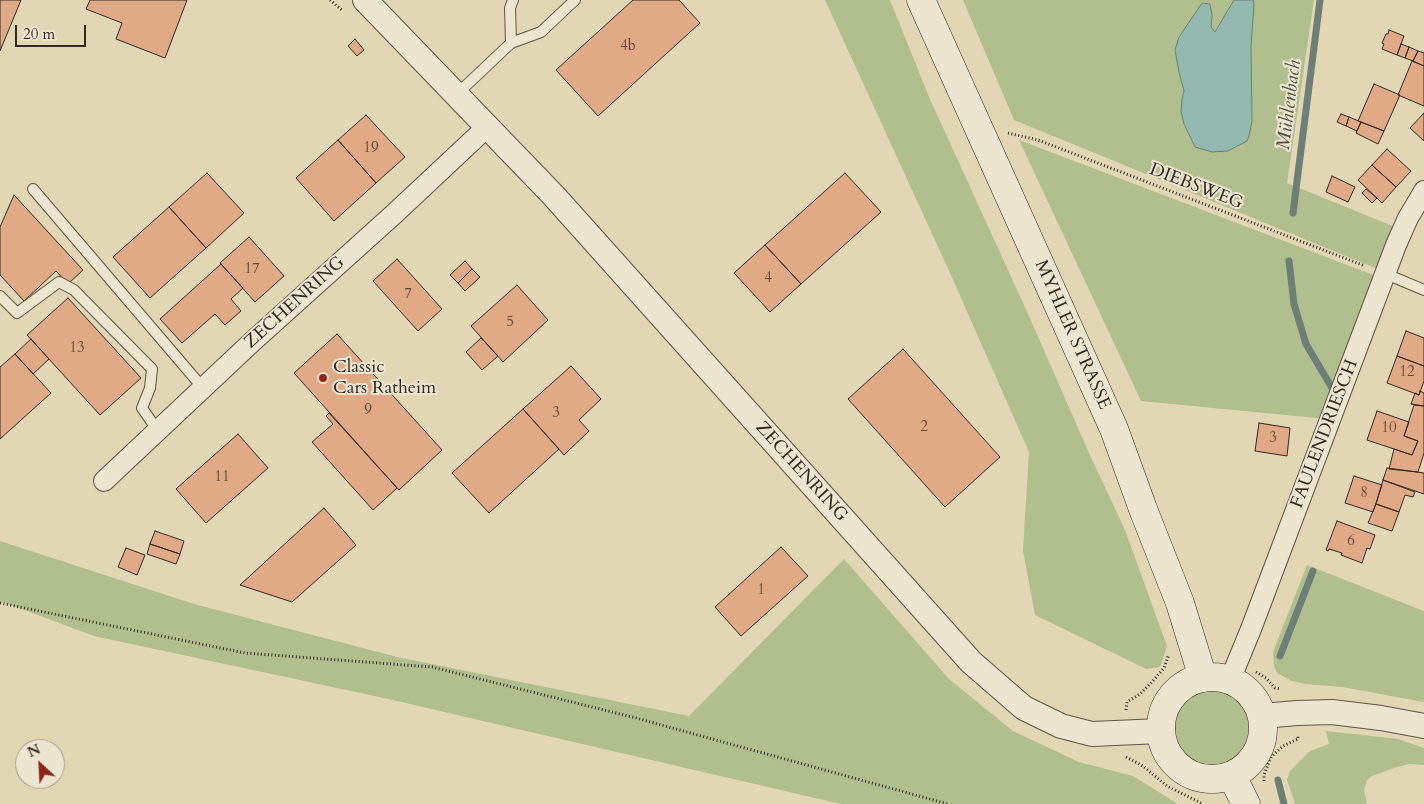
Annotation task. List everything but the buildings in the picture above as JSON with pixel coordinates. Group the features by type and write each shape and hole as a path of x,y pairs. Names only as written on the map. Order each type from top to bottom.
{"main road":[{"name":"MYHLER STRASSE","path":"921,0 1114,429 1180,603 1203,678"},
{"path":"1203,678 1230,680 1241,686 1258,704 1262,716 1263,735 1257,752 1243,769 1232,776 1213,780 1201,778 1182,770 1165,748 1161,731 1163,716 1169,701 1179,689 1188,683 1203,678"},
{"path":"1232,776 1246,804"}],"street":[{"name":"ZECHENRING","path":"365,0 554,196 971,662 1024,708 1061,726 1092,734 1161,731"},
{"name":"ZECHENRING","path":"104,481 487,126"},
{"name":"FAULENDRIESCH","path":"1230,680 1252,629 1396,245 1408,218 1424,191"},
{"path":"1262,716 1332,712 1424,726"}],"lane":[{"path":"511,43 510,8 513,0"},
{"path":"456,95 511,43 540,32 575,0"},
{"path":"33,189 203,388"},
{"path":"1386,274 1424,290"},
{"path":"0,296 17,313 59,282 74,290 152,369 150,388 142,408 158,431"}],"path":[{"name":"DIEBSWEG","path":"1004,131 1038,140 1386,274"},
{"path":"0,603 245,653 432,667 636,718 948,804"}],"green space":[{"path":"825,0 890,0 929,97 1125,530 1167,646 1160,667 1146,669 1035,615 1023,551 1029,452 950,273"},
{"path":"963,0 1314,0 1287,183 1395,227 1380,270 1014,120"},
{"path":"1019,140 1384,279 1337,420 1141,401"},
{"path":"0,541 194,604 397,657 689,716 844,559 949,679 1013,731 1079,762 1133,776 1178,804 841,804 384,698 94,636 0,601"},
{"path":"1307,565 1424,611 1424,702 1342,687 1305,684 1292,681 1277,673 1274,666 1273,652"},
{"path":"1212,691 1226,694 1238,702 1246,714 1249,728 1246,742 1238,754 1226,762 1212,765 1198,762 1186,754 1178,742 1175,728 1178,714 1186,702 1198,694"},
{"path":"1326,731 1398,739 1424,748 1424,765 1409,764 1372,776 1367,780 1364,790 1367,804 1295,804 1287,780 1290,771 1310,751 1329,744"}],"water":[{"path":"1234,0 1253,0 1254,4 1251,47 1252,121 1247,141 1228,151 1212,152 1195,147 1184,124 1181,111 1184,91 1175,50 1179,37 1202,3 1210,4 1212,15 1211,27 1215,32"}],"waterway":[{"name":"Mühlenbach","path":"1293,213 1320,0"},
{"name":"Mühlenbach","path":"1289,261 1294,304 1306,344 1332,388"},
{"name":"Mühlenbach","path":"1280,656 1313,571"},
{"name":"Mühlenbach","path":"1278,780 1284,804"}],"place":[{"name":"Classic Cars Ratheim","path":"323,378"}]}
